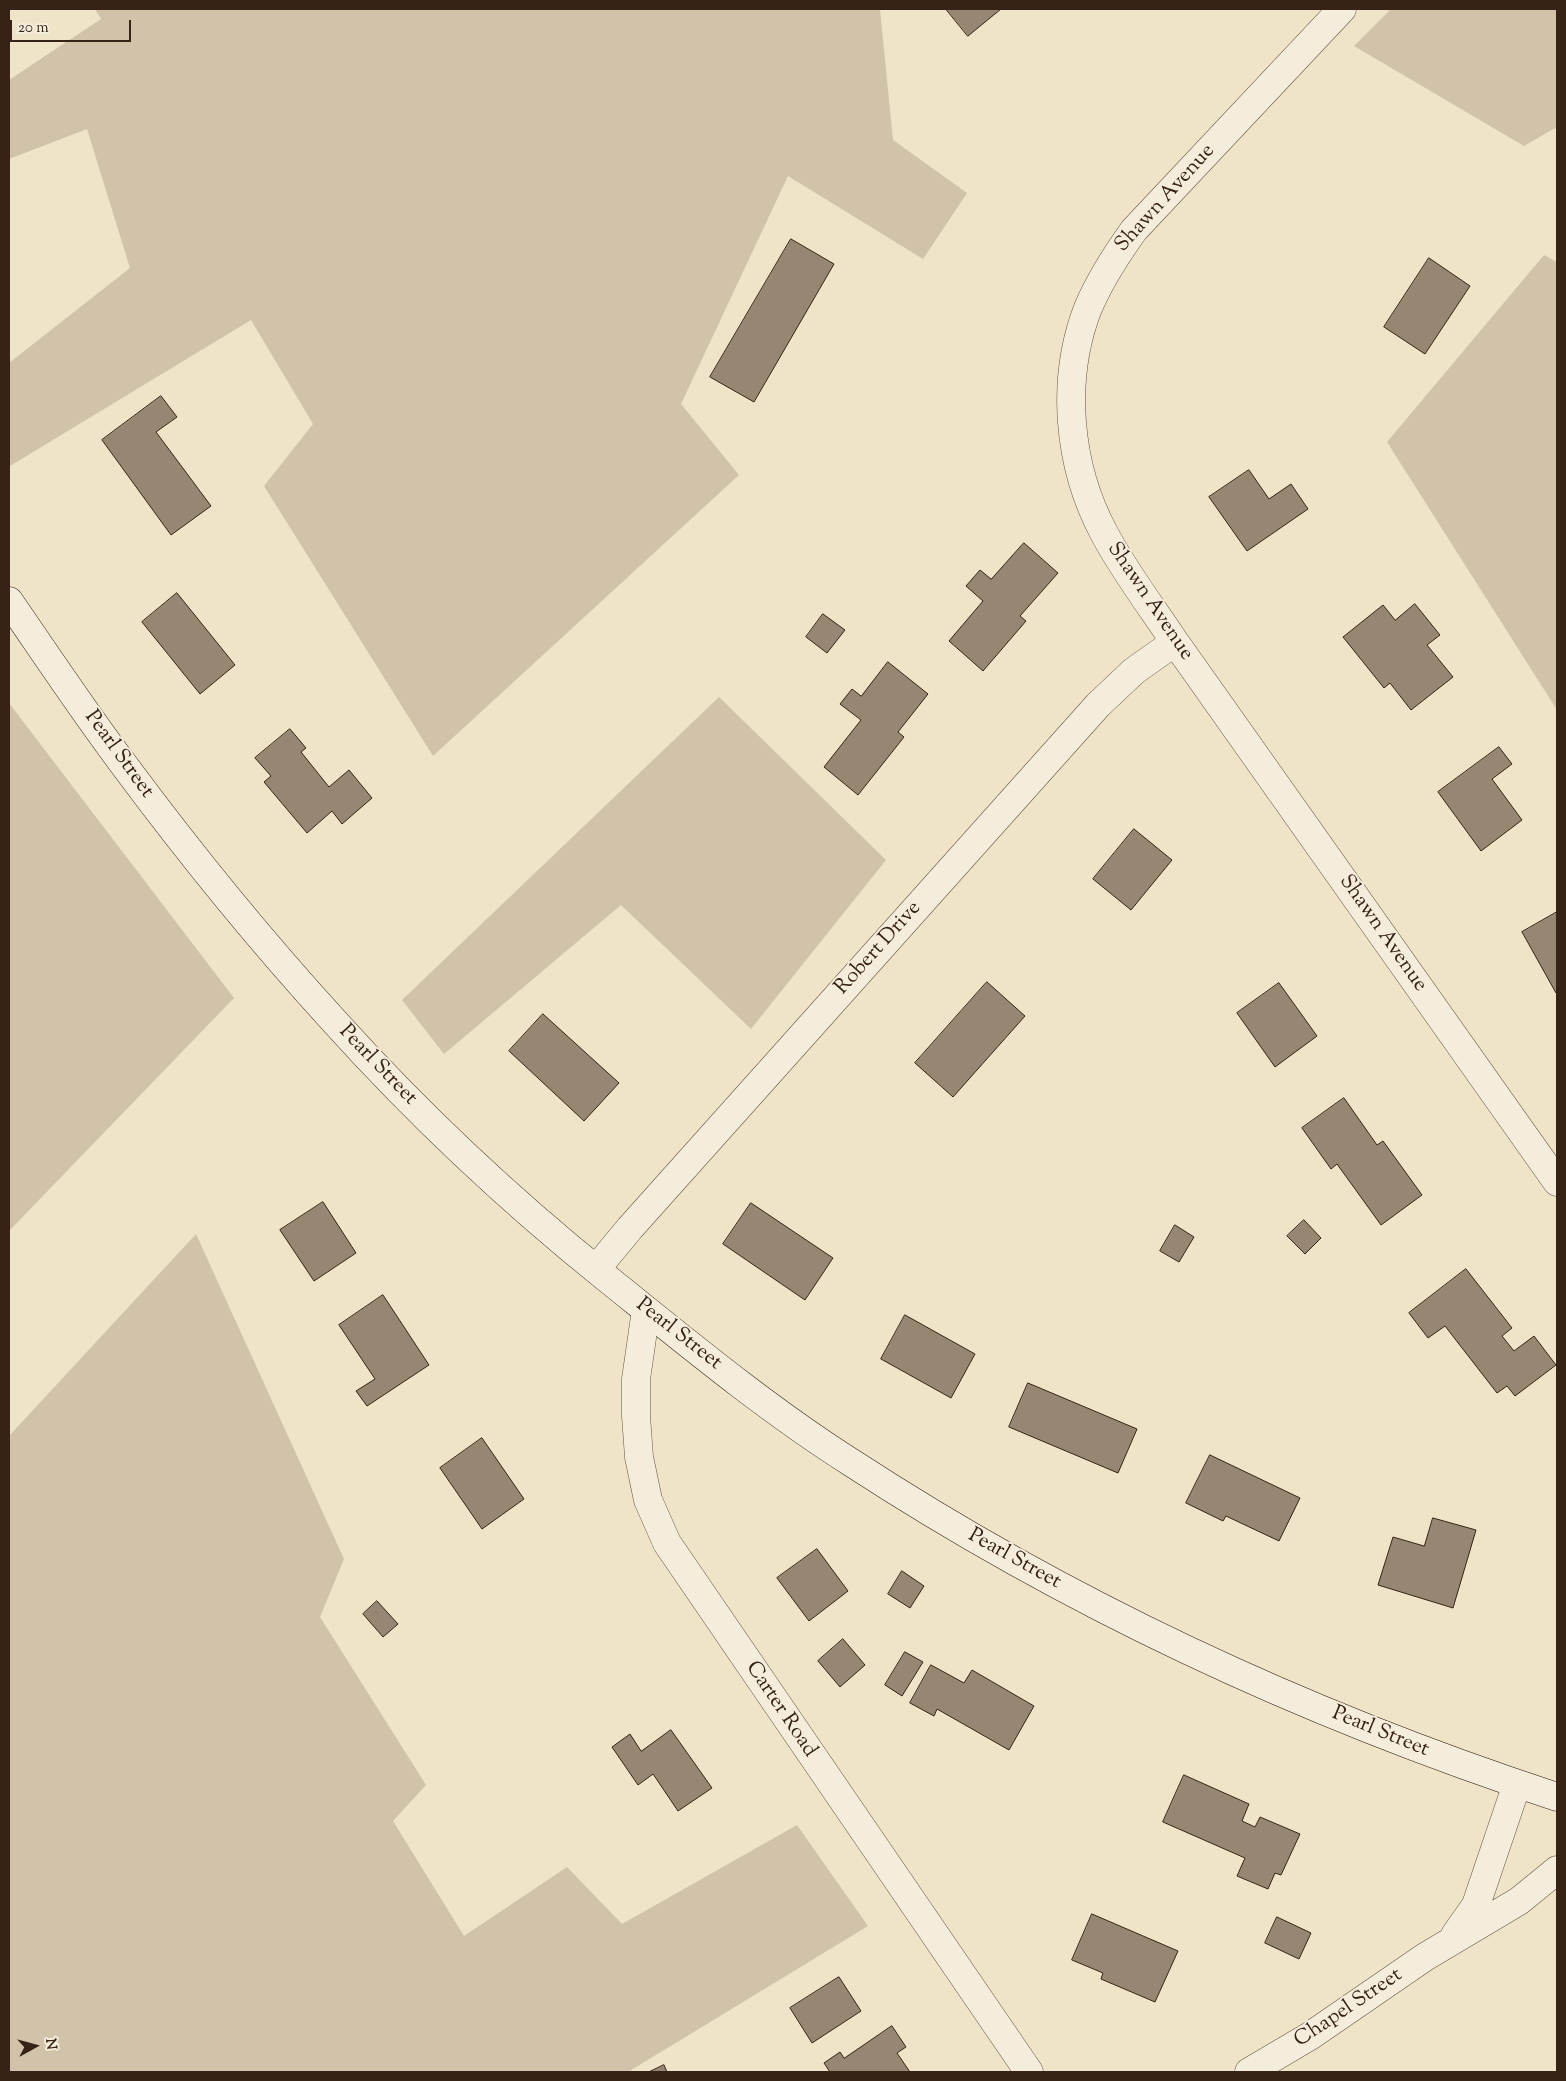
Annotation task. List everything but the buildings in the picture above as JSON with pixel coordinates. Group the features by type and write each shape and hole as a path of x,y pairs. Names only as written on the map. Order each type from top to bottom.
{"street":[{"name":"Shawn Avenue","path":"1342,9 1134,230 1107,268 1092,301 1076,354 1071,400 1074,446 1085,491 1104,534 1175,642 1557,1182"},
{"name":"Pearl Street","path":"9,601 122,762 202,868 336,1023 406,1097 470,1160 596,1269 766,1404 849,1462 946,1522 1044,1577 1145,1629 1279,1692 1362,1728 1475,1770 1557,1797"},
{"name":"Robert Drive","path":"596,1269 630,1228 1098,705 1134,671 1175,642"},
{"name":"Carter Road","path":"646,1310 636,1379 639,1457 648,1500 667,1543 1029,2072"},
{"name":"Chapel Street","path":"1447,1944 1476,1905 1517,1784"},
{"name":"Chapel Street","path":"1249,2072 1310,2036 1447,1944 1519,1901 1557,1870"}],"shaded area":[{"path":"95,9 880,9 893,140 967,193 923,259 788,176 681,404 739,475 433,756 264,486 313,424 251,320 10,466 9,464 9,363 130,268 87,129 9,159 9,80 101,19"},
{"path":"1391,9 1557,9 1557,127 1524,146 1354,46"},
{"path":"1544,255 1557,262 1557,710 1387,442"},
{"path":"719,697 886,860 751,1029 621,905 444,1054 402,1000"},
{"path":"9,703 234,998 9,1231"},
{"path":"196,1234 344,1559 320,1617 426,1785 393,1821 464,1936 567,1867 622,1924 797,1825 868,1926 628,2072 9,2072 9,1436"}]}
